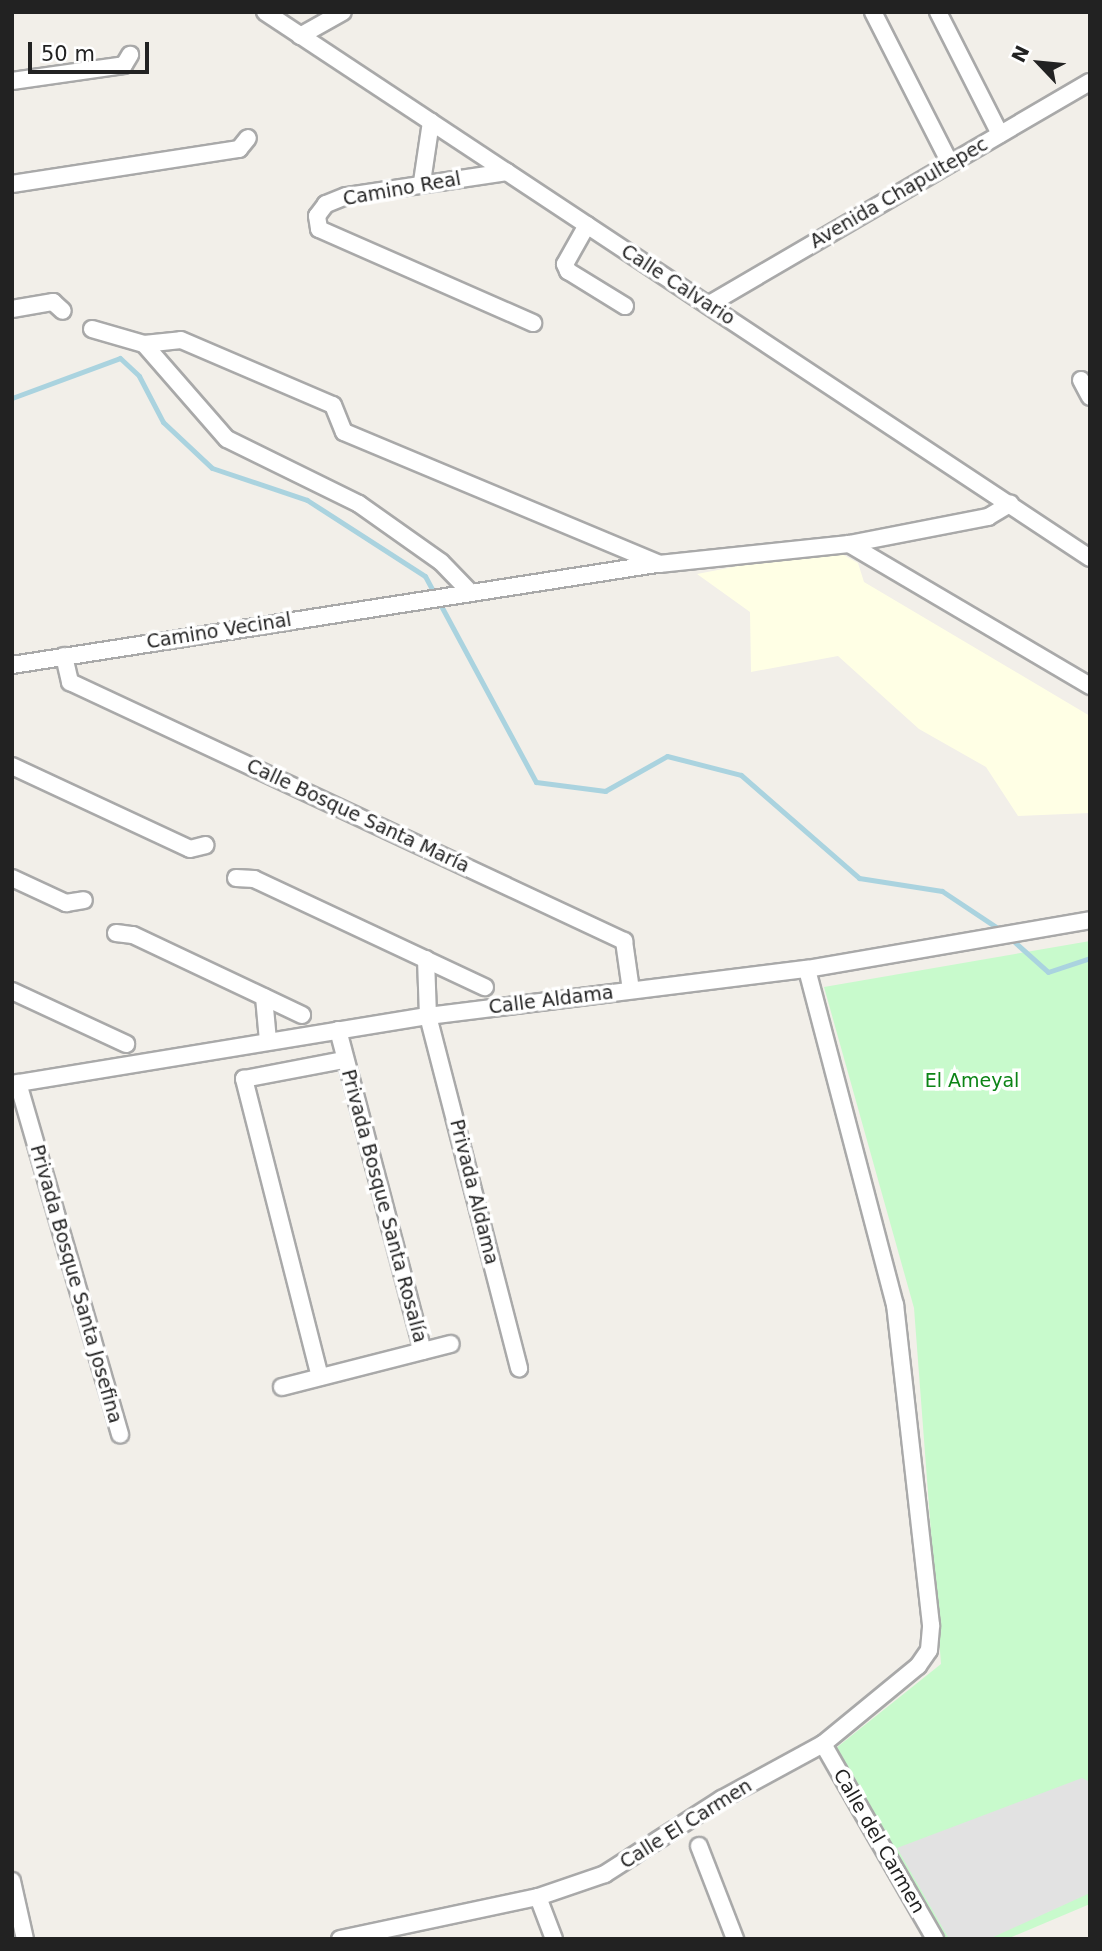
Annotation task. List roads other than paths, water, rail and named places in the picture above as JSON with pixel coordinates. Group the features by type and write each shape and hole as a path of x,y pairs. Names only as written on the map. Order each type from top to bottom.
{"street":[{"name":"Calle Calvario","path":"265,12 1090,558"},
{"path":"300,36 343,12"},
{"path":"873,12 950,163"},
{"path":"938,12 1000,134"},
{"path":"12,81 124,65 130,55"},
{"name":"Avenida Chapultepec","path":"708,305 1090,82"},
{"path":"422,181 431,122"},
{"path":"12,184 239,149 248,138"},
{"name":"Camino Real","path":"507,172 422,181 326,204 317,216 319,229 533,323"},
{"path":"587,225 565,264 568,271 625,306"},
{"path":"12,309 53,302 63,312"},
{"path":"92,329 144,344 181,340 333,405 344,432 659,564"},
{"path":"144,344 227,439 359,504 440,562 468,590 659,564 849,544 988,517 1010,504"},
{"path":"1081,380 1090,397"},
{"path":"849,544 1090,686"},
{"name":"Camino Vecinal","path":"12,665 468,590"},
{"name":"Calle Bosque Santa María","path":"64,656 70,681 624,941 631,990"},
{"path":"12,766 190,849 206,845"},
{"path":"12,878 66,903 84,900"},
{"path":"236,878 254,879 485,987"},
{"name":"Calle Aldama","path":"17,1087 268,1041 339,1037 428,1016 807,970 1090,920"},
{"path":"116,933 133,935 302,1015"},
{"name":"Privada Aldama","path":"426,959 428,1016 519,1368"},
{"name":"Calle El Carmen","path":"341,1939 538,1897 639,1856 722,1799 823,1744 918,1665 929,1650 931,1625 895,1305 807,970"},
{"path":"12,991 127,1044"},
{"path":"264,997 268,1041"},
{"name":"Privada Bosque Santa Rosalía","path":"339,1037 424,1352"},
{"name":"Privada Bosque Santa Rosalía","path":"320,1377 244,1079 344,1060"},
{"name":"Privada Bosque Santa Josefina","path":"17,1087 120,1435"},
{"name":"Privada Bosque Santa Rosalía","path":"282,1387 451,1344"},
{"name":"Calle del Carmen","path":"823,1744 935,1939"},
{"path":"699,1846 735,1939"},
{"path":"12,1881 25,1939"},
{"path":"538,1897 554,1939"}],"waterway":[{"path":"12,398 120,358 139,376 163,422 212,468 307,500 425,576 536,782 605,791 667,756 741,775 859,878 942,891 1002,931"},
{"path":"1009,937 1048,972 1090,958"}],"park label":[{"name":"El Ameyal","path":"972,1081"}]}
